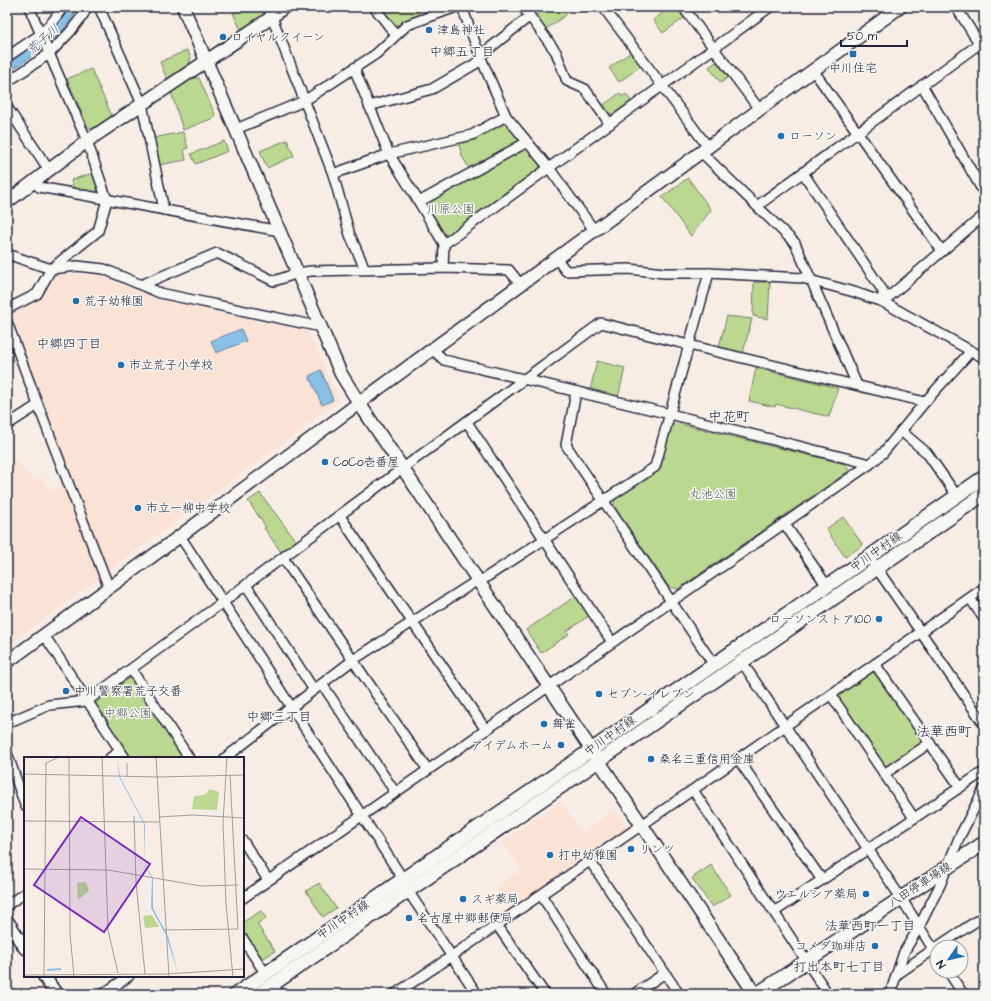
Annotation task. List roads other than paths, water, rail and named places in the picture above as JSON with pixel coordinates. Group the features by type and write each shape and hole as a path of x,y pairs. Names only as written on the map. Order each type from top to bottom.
{"main road":[{"name":"中川中村線","path":"259,994 276,989 406,885 591,750 984,477"},
{"name":"中川中村線","path":"236,994 599,761 984,494"},
{"name":"八田停車場線","path":"756,994 984,843"}],"street":[{"path":"7,309 37,294 51,269 98,231 107,200 87,141 29,7"},
{"path":"7,57 41,35 63,7"},
{"path":"7,82 48,52 70,32 87,7"},
{"path":"99,7 142,104 164,210"},
{"path":"183,7 341,374 591,750 756,994"},
{"path":"7,202 87,141 206,61 270,12 284,7"},
{"path":"374,7 396,35"},
{"path":"236,130 304,101 376,54 407,25 457,7 506,116 549,168 594,230"},
{"path":"523,7 556,52 567,81 584,89 610,124"},
{"path":"603,7 662,86 704,149 757,206 796,243 856,385"},
{"path":"683,7 759,109"},
{"path":"444,244 770,7"},
{"path":"7,662 704,149 900,7"},
{"path":"757,206 922,85 982,45 956,7"},
{"path":"270,12 333,174 350,235 365,270"},
{"path":"369,106 432,89 481,58 530,16"},
{"path":"354,68 389,154 444,244 443,268"},
{"path":"813,70 942,251"},
{"path":"922,85 984,193"},
{"path":"7,107 48,170"},
{"path":"333,174 389,154 472,135 506,116"},
{"path":"419,202 527,142"},
{"path":"803,173 883,291 883,302"},
{"path":"34,181 39,187 280,231"},
{"path":"883,302 984,215"},
{"path":"141,284 217,253 274,281 298,273 311,271 443,268 509,270 520,284"},
{"path":"7,254 51,269 77,266 104,269 160,293 321,327"},
{"path":"244,897 870,464 883,453 925,402 980,354 883,302 811,280 802,278 709,273 664,273 629,269 566,271 556,258"},
{"path":"226,757 353,660 544,540 655,467 709,273"},
{"path":"7,322 109,588"},
{"path":"7,723 49,705 87,701 601,323 925,402"},
{"path":"432,349 444,360 870,464"},
{"path":"576,392 566,445 714,665"},
{"path":"7,424 38,405"},
{"path":"467,422 612,642"},
{"path":"902,431 928,454 957,496"},
{"path":"340,516 486,730"},
{"path":"784,523 827,586"},
{"path":"180,536 477,994"},
{"path":"869,557 984,724"},
{"path":"283,558 428,770"},
{"path":"246,585 314,690"},
{"path":"395,994 407,991 452,956 496,925 984,588"},
{"path":"970,598 984,619"},
{"path":"44,635 122,755"},
{"path":"742,662 929,941"},
{"path":"876,664 960,787"},
{"path":"131,669 188,757"},
{"path":"322,684 395,792"},
{"path":"830,695 914,818"},
{"path":"884,774 930,743"},
{"path":"7,753 24,802"},
{"path":"738,759 822,880"},
{"path":"774,912 980,774"},
{"path":"890,994 904,952 919,927 940,885 959,838 984,789"},
{"path":"693,790 828,994"},
{"path":"244,843 268,880"},
{"path":"590,861 679,994"},
{"path":"7,905 24,894"},
{"path":"541,895 606,994"},
{"path":"953,939 983,919"},
{"path":"7,921 24,946"},
{"path":"496,925 546,994"},
{"path":"244,941 265,974"},
{"path":"896,975 929,954"},
{"path":"634,994 665,974"},
{"path":"45,977 56,994"},
{"path":"103,994 127,977"},
{"path":"953,979 963,994"}],"water":[{"name":"荒子川","path":"69,7 78,7 65,28 38,52 7,73 7,62 42,38 62,19"},
{"path":"241,329 246,341 216,353 211,341"},
{"path":"321,370 333,400 322,405 309,376"}],"place":[{"name":"津島神社","path":"429,30"},
{"name":"ロイヤルクイーン","path":"223,37"},
{"name":"中川住宅","path":"853,54"},
{"name":"ローソン","path":"781,136"},
{"name":"荒子幼稚園","path":"76,301"},
{"name":"市立荒子小学校","path":"121,365"},
{"name":"CoCo壱番屋","path":"325,462"},
{"name":"市立一柳中学校","path":"138,508"},
{"name":"ローソンストア100","path":"879,619"},
{"name":"中川警察署荒子交番","path":"66,691"},
{"name":"セブン-イレブン","path":"599,694"},
{"name":"舞雀","path":"544,724"},
{"name":"アイデムホーム","path":"561,745"},
{"name":"桑名三重信用金庫","path":"651,759"},
{"name":"リンツ","path":"631,849"},
{"name":"打中幼稚園","path":"550,855"},
{"name":"ウエルシア薬局","path":"866,894"},
{"name":"スギ薬局","path":"463,899"},
{"name":"名古屋中郷郵便局","path":"409,918"},
{"name":"コメダ珈琲店","path":"875,946"}],"district":[{"name":"中郷五丁目","path":"462,52"},
{"name":"中郷四丁目","path":"69,344"},
{"name":"中花町","path":"729,417"},
{"name":"中郷三丁目","path":"279,717"},
{"name":"法華西町","path":"944,732"},
{"name":"法華西町一丁目","path":"870,926"},
{"name":"打出本町七丁目","path":"839,967"}],"park label":[{"name":"川原公園","path":"451,209"},
{"name":"丸池公園","path":"713,494"},
{"name":"中郷公園","path":"128,713"}]}
